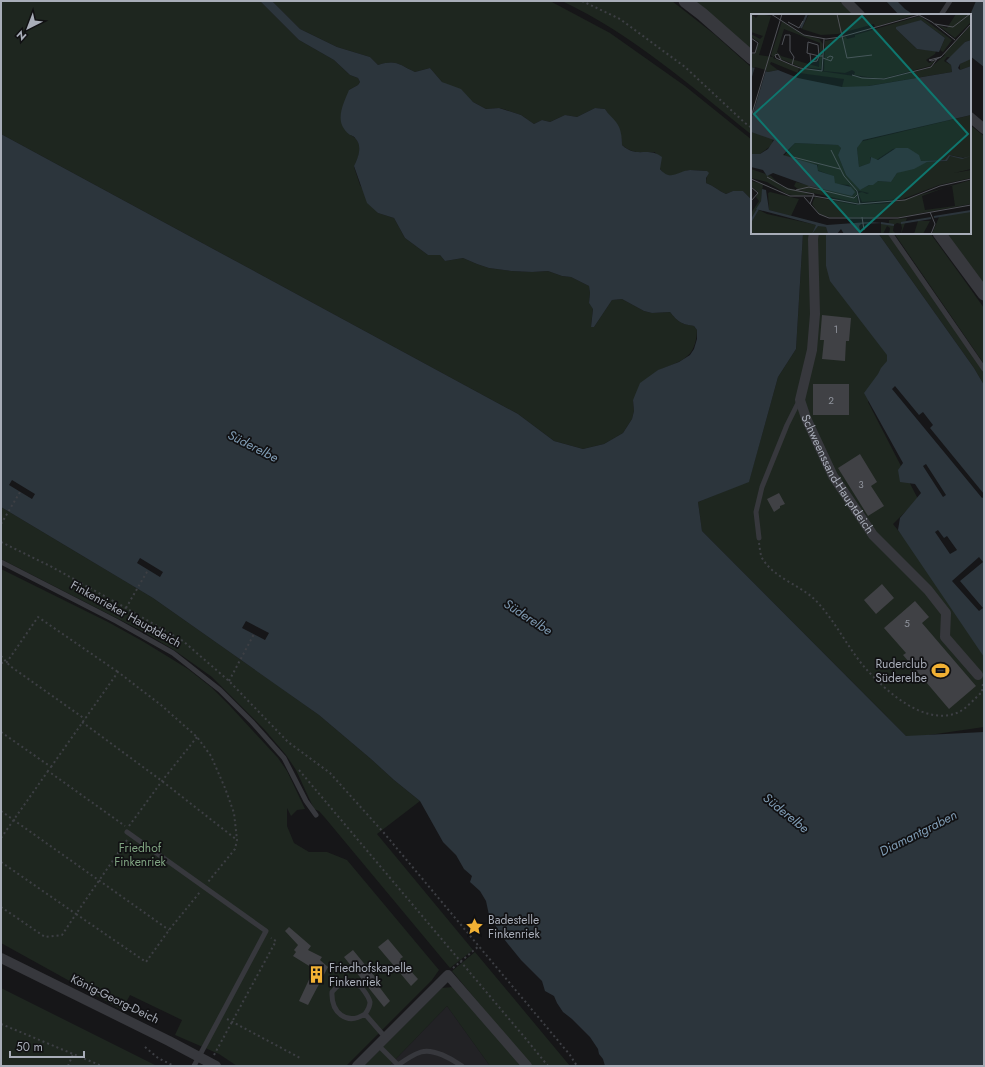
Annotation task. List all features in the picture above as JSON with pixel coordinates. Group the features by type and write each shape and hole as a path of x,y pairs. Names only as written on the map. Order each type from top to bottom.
{"street":[{"path":"685,1 751,57"},
{"path":"846,1 859,14"},
{"path":"971,119 984,129"},
{"name":"Schweenssand-Hauptdeich","path":"814,234 815,321 811,357 800,400 806,418 832,476 873,535 928,590 946,613 945,637 978,675"},
{"path":"939,234 984,294"},
{"name":"König-Georg-Deich","path":"1,958 214,1062"},
{"path":"357,1066 449,972 527,1066"}],"lane":[{"path":"941,14 950,1"},
{"path":"891,234 984,369"},
{"path":"758,538 756,512 762,487 786,425 800,400"},
{"name":"Finkenrieker Hauptdeich","path":"1,562 116,621 173,653 220,690 252,722 284,758 306,800 316,815"},
{"path":"127,832 266,931 194,1066"},
{"path":"343,982 353,982 364,991 370,1003 365,1014 359,1018 353,1018 342,1016 337,1012 332,1003 332,992 339,984 343,982"},
{"path":"365,1014 398,1066 411,1056 429,1051 444,1056 462,1066"}],"path":[{"path":"582,1 620,19 679,62 751,127"},
{"path":"1,524 20,492"},
{"path":"758,538 762,558 778,576 794,584 818,602 867,670 886,688 909,706 925,713 943,716 960,711 982,692 983,681 978,675"},
{"path":"126,608 148,570"},
{"path":"1,663 7,662 38,617 118,672 161,705 197,737 211,756 234,813 237,840 234,849 169,930 146,962 1,862"},
{"path":"229,681 254,634"},
{"path":"1,656 10,666 85,719"},
{"path":"1,838 118,672"},
{"path":"82,722 162,781 237,840"},
{"path":"1,732 51,767"},
{"path":"48,771 127,828 197,737"},
{"path":"298,769 548,1066"},
{"path":"1,811 169,930"},
{"path":"1,908 45,937 62,935 128,840 127,832"},
{"path":"384,832 570,1055 577,1066"},
{"path":"214,1062 232,1022 276,941 264,935"},
{"path":"449,972 479,946"},
{"path":"221,1016 302,1059"},
{"path":"1,1024 102,1066"},
{"path":"145,1048 158,1058 174,1066"},
{"path":"68,1066 73,1054"}],"shaded area":[{"path":"447,1006 490,1066 389,1066"}],"green space":[{"path":"1,1 260,1 299,40 334,60 350,75 358,78 360,82 358,85 349,90 349,134 357,140 359,144 359,153 354,167 360,185 378,213 394,218 405,238 428,255 440,255 445,261 463,258 489,268 511,271 548,271 562,276 571,277 589,286 589,303 593,308 591,327 594,327 612,300 622,299 644,311 652,313 670,312 680,322 694,326 697,330 693,349 690,354 681,361 657,371 651,378 633,400 634,411 632,419 623,433 604,444 583,449 554,441 518,414 1,134"},
{"path":"272,1 550,1 610,33 685,86 751,139 751,199 743,191 733,191 726,194 706,183 707,171 689,170 672,176 664,174 659,167 655,152 641,153 630,150 622,145 619,128 605,109 595,108 577,117 565,115 550,122 542,120 534,124 521,115 500,108 486,109 473,102 442,82 430,68 415,72 394,63 384,63 378,65 370,57 337,47 300,29"},
{"path":"562,1 672,1 714,34 751,67 751,134 661,62 613,29"},
{"path":"695,1 839,1 853,14 751,14 751,49"},
{"path":"971,126 984,136 984,286 946,234 971,234"},
{"path":"803,234 826,234 826,266 893,351 868,402 918,499 893,524 946,590 984,648 984,727 922,736 906,736 702,531 698,502 749,481 778,377 796,349"},
{"path":"879,234 889,234 984,372 984,385 974,368"},
{"path":"895,234 931,234 984,308 984,364"},
{"path":"1,507 153,598 319,715 420,801 377,834 473,950 450,968 326,819 319,811 314,809 296,770 286,755 264,729 212,677 174,650 142,631 1,559"},
{"name":"Friedhof Finkenriek","path":"1,569 108,622 144,642 188,669 211,687 278,758 287,771 305,809 297,810 291,816 287,808 287,826 294,843 309,852 327,852 347,860 439,970 432,980 346,1066 237,1066 219,1054 175,1035 182,1020 130,995 122,1010 1,943"},
{"path":"475,952 570,1066 531,1066 452,971"},
{"path":"453,987 520,1066 490,1066 447,1006 389,1066 364,1066 442,988"},
{"path":"1,988 157,1066 1,1066"}],"water":[{"path":"260,1 272,1 300,29 337,47 370,57 378,65 384,63 394,63 415,72 430,68 442,82 461,89 473,102 486,109 499,108 521,115 534,124 542,120 550,122 565,115 577,117 595,108 605,109 619,127 622,145 632,151 652,152 662,157 660,169 664,173 674,175 690,170 707,171 709,173 706,178 706,183 723,193 726,194 733,191 743,191 751,199 751,234 803,234 796,349 778,377 749,482 698,502 702,531 906,736 984,732 984,1066 605,1066 598,1049 590,1037 563,1012 554,996 545,991 542,981 521,960 504,939 489,915 486,901 480,891 470,882 472,876 464,869 456,855 443,842 420,801 319,715 153,598 1,507 1,134 518,414 554,441 583,449 604,444 623,433 632,419 634,411 633,400 640,383 658,370 679,362 690,355 694,349 697,339 697,330 694,326 680,322 670,312 652,313 644,311 622,299 612,300 594,327 591,327 593,309 589,303 589,286 571,277 562,276 548,271 511,271 489,268 463,258 445,261 440,255 428,255 405,238 394,218 378,213 367,203 354,166 358,156 359,145 355,138 343,128 341,114 349,90 358,85 360,82 358,78 350,75 334,60 299,40"},
{"path":"886,1 897,1 912,14 898,14"},
{"path":"976,1 984,1 984,67 971,57 970,14"},
{"path":"826,234 879,234 974,368 984,385 984,657 898,530 900,518 921,493 915,484 900,482 898,470 903,463 864,393 887,361 887,355 830,281 826,266"}],"pier":[{"path":"895,386 919,415 923,412 933,425 930,428 984,494 984,497 982,498 892,389"},
{"path":"926,464 946,495 943,497 923,466"},
{"path":"12,480 35,494 32,499 9,485"},
{"path":"938,530 944,538 947,536 957,550 950,554 935,532"},
{"path":"979,557 983,562 960,581 983,608 979,611 952,581"},
{"path":"140,558 163,572 160,577 137,563"},
{"path":"246,621 269,633 265,640 242,628"}],"building":[{"path":"822,315 851,318 849,341 846,341 845,361 822,359 824,340 820,340"},
{"path":"813,384 849,384 849,415 813,415"},
{"path":"860,454 877,482 871,486 884,506 868,516 838,468"},
{"path":"779,493 785,504 780,506 780,508 774,512 767,499"},
{"path":"882,584 894,598 876,614 864,600"},
{"name":"Ruderclub Süderelbe","path":"915,601 929,617 922,623 976,686 949,709 903,655 906,653 884,628"},
{"name":"Friedhofskapelle Finkenriek","path":"289,927 311,946 308,950 322,957 320,960 328,967 308,1005 299,1001 314,969 293,956 296,952 294,950 298,945 285,931"},
{"path":"388,939 403,957 400,959 418,979 411,986 378,947"},
{"path":"353,950 376,978 374,980 390,1001 384,1007 344,957"}],"place":[{"name":"Ruderclub Süderelbe","path":"940,671"},
{"name":"Badestelle Finkenriek","path":"475,927"},
{"name":"Friedhofskapelle Finkenriek","path":"316,975"}],"water label":[{"name":"Süderelbe","path":"253,446"},
{"name":"Süderelbe","path":"528,617"},
{"name":"Süderelbe","path":"786,813"},
{"name":"Diamantgraben","path":"918,833"}]}
